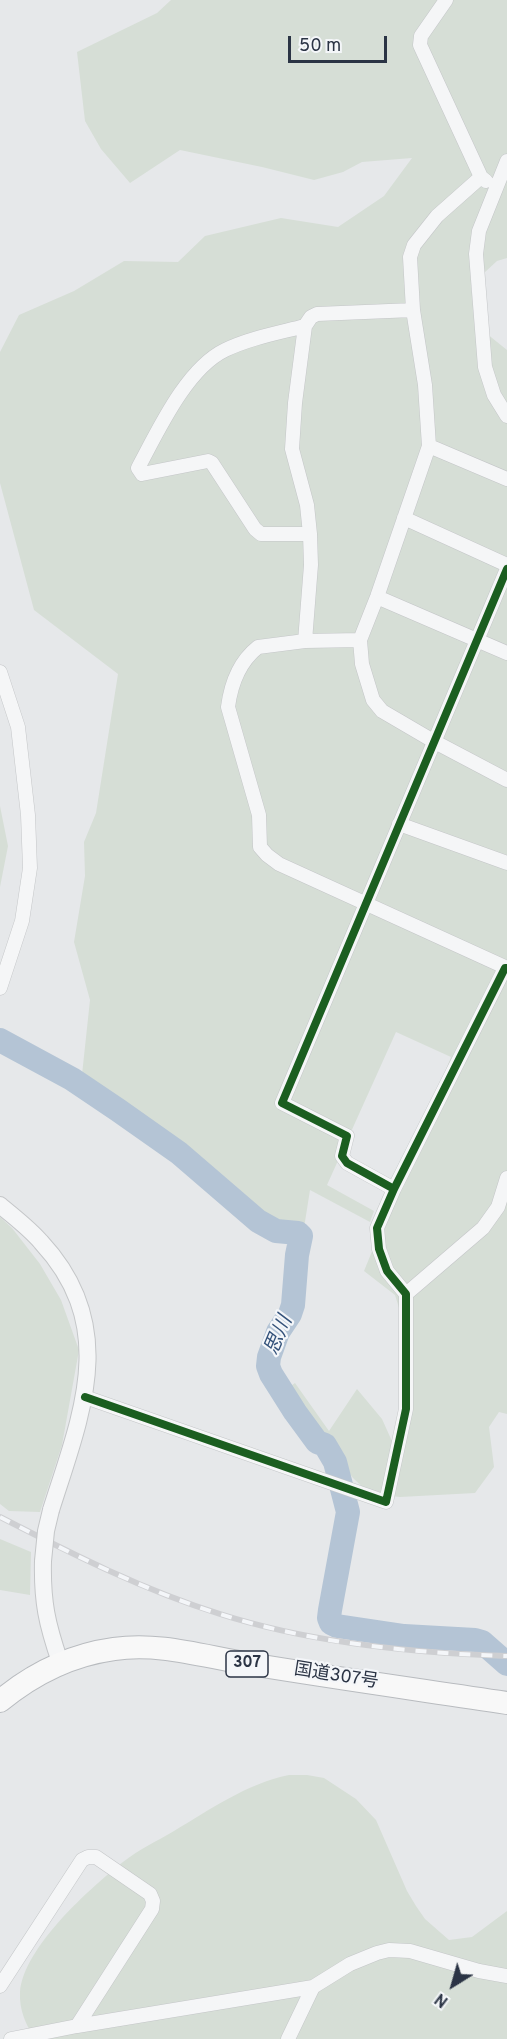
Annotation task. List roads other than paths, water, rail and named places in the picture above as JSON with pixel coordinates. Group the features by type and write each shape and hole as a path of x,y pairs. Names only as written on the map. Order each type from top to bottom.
{"highway":[{"name":"国道307号","path":"0,1701 40,1672 60,1662 88,1653 116,1648 142,1647 177,1650 248,1664 507,1703"}],"street":[{"path":"446,0 421,36 420,45 481,177 497,188"},
{"path":"507,161 478,231 476,254 485,367 494,395 507,416"},
{"path":"481,177 437,216 414,245 410,257 413,310 425,385 429,446 360,640 362,664 373,700 382,711 507,780"},
{"path":"305,641 311,565 310,534 307,505 292,449 295,403 305,326 317,314 413,310"},
{"path":"305,326 256,338 224,351 204,364 172,405 138,468 142,474 208,460 255,529 261,534 310,534"},
{"path":"429,446 507,479"},
{"path":"394,1189 347,1163 342,1156 347,1136 282,1103 507,567 404,518"},
{"path":"377,597 507,653"},
{"path":"85,1397 386,1502 406,1409 406,1294 387,1271 379,1249 377,1228 394,1189 506,968 279,864 260,847 259,815 228,707 230,692 238,670 258,647 305,641 360,640"},
{"path":"0,672 18,727 28,815 30,868 22,921 0,988"},
{"path":"399,824 507,864"},
{"path":"406,1294 483,1228 498,1207 507,1178"},
{"path":"0,1205 42,1242 58,1263 84,1317 89,1353 85,1397 75,1438 51,1510 43,1561 47,1623 60,1662"},
{"path":"0,1986 82,1860 87,1857 96,1857 150,1894 153,1901 152,1909 77,2026"},
{"path":"10,2039 313,1987 350,1964 389,1950 410,1951 479,1971 507,1976"},
{"path":"288,2039 313,1987"}],"waterway":[{"name":"思川","path":"0,1040 72,1079 118,1110 179,1153 258,1221 276,1231 298,1233 301,1236 293,1305 278,1332 268,1366 295,1412 317,1442 325,1445 335,1462 348,1512 330,1610 331,1623 337,1626 404,1636 475,1640 482,1642 507,1664"}],"railway":[{"path":"0,1517 136,1583 220,1614 255,1624 362,1645 507,1656"}]}
